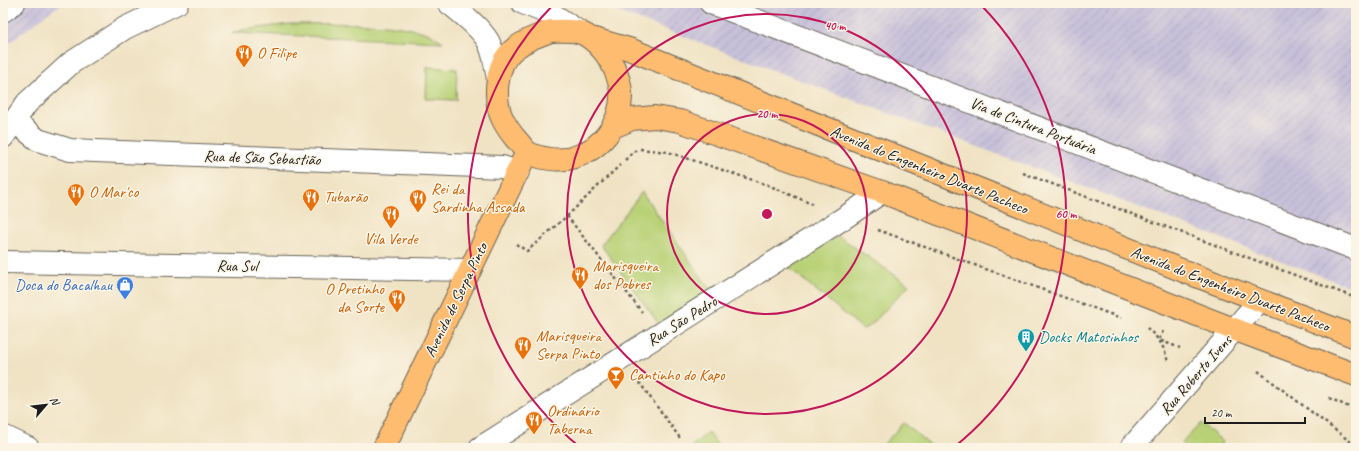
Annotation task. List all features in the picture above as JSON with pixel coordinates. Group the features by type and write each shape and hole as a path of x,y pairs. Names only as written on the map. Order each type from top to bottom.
{"main road":[{"path":"551,31 585,35 608,58 617,73 621,99 613,127 591,150 576,157 558,160 541,158 527,152 514,137 503,120 498,100 498,80 504,61 512,50 527,40 551,31"},
{"name":"Avenida do Engenheiro Duarte Pacheco","path":"585,35 629,49 1259,301 1356,337"},
{"path":"613,127 632,119 655,117 680,121 882,192 1236,330 1356,375"},
{"name":"Avenida de Serpa Pinto","path":"386,447 527,152"}],"street":[{"path":"3,11 14,3"},
{"path":"8,129 27,103 71,63 125,28 177,3"},
{"path":"449,3 469,19 488,40 495,60 498,80"},
{"name":"Avenida do Engenheiro Duarte Pacheco","path":"524,3 554,16 585,35"},
{"name":"Via de Cintura Portuária","path":"711,3 1356,249"},
{"name":"Rua de São Sebastião","path":"8,129 70,150 502,167 518,172"},
{"name":"Rua São Pedro","path":"480,448 844,218 882,192"},
{"name":"Rua Sul","path":"3,262 470,270"},
{"name":"Rua Roberto Ivens","path":"1131,448 1236,330 1259,301"},
{"path":"3,436 28,448"}],"path":[{"path":"516,244 527,252 637,149 668,152 768,185 844,218 1125,320"},
{"path":"567,216 659,335"},
{"path":"1200,239 1356,298"},
{"path":"1147,328 1164,347 1169,365"},
{"path":"622,358 680,438"},
{"path":"1254,367 1356,446"}],"shaded area":[{"path":"3,3 64,3 45,15 3,48"},
{"path":"595,3 1356,3 1356,289"}],"green space":[{"path":"341,23 395,26 427,33 443,42 232,33 243,30 290,24"},
{"path":"427,67 457,69 456,100 426,99"},
{"path":"642,192 711,291 659,324 601,245"},
{"path":"838,236 909,285 870,326 863,329 788,267"},
{"path":"904,423 933,448 880,448"},
{"path":"1201,423 1223,442 1218,448 1187,448 1182,443"},
{"path":"708,432 720,448 690,448"}],"place":[{"name":"O Filipe","path":"244,68"},
{"name":"O Mar'co","path":"76,207"},
{"name":"Tubarão","path":"311,212"},
{"name":"Rei da Sardinha Assada","path":"418,213"},
{"name":"Vila Verde","path":"391,229"},
{"name":"Marisqueira dos Pobres","path":"580,290"},
{"name":"Doca do Bacalhau","path":"125,300"},
{"name":"O Pretinho da Sorte","path":"397,313"},
{"name":"Docks Matosinhos","path":"1026,352"},
{"name":"Marisqueira Serpa Pinto","path":"523,360"},
{"name":"Cantinho do Kapo","path":"616,390"},
{"name":"Ordinário Taberna","path":"534,435"}]}
